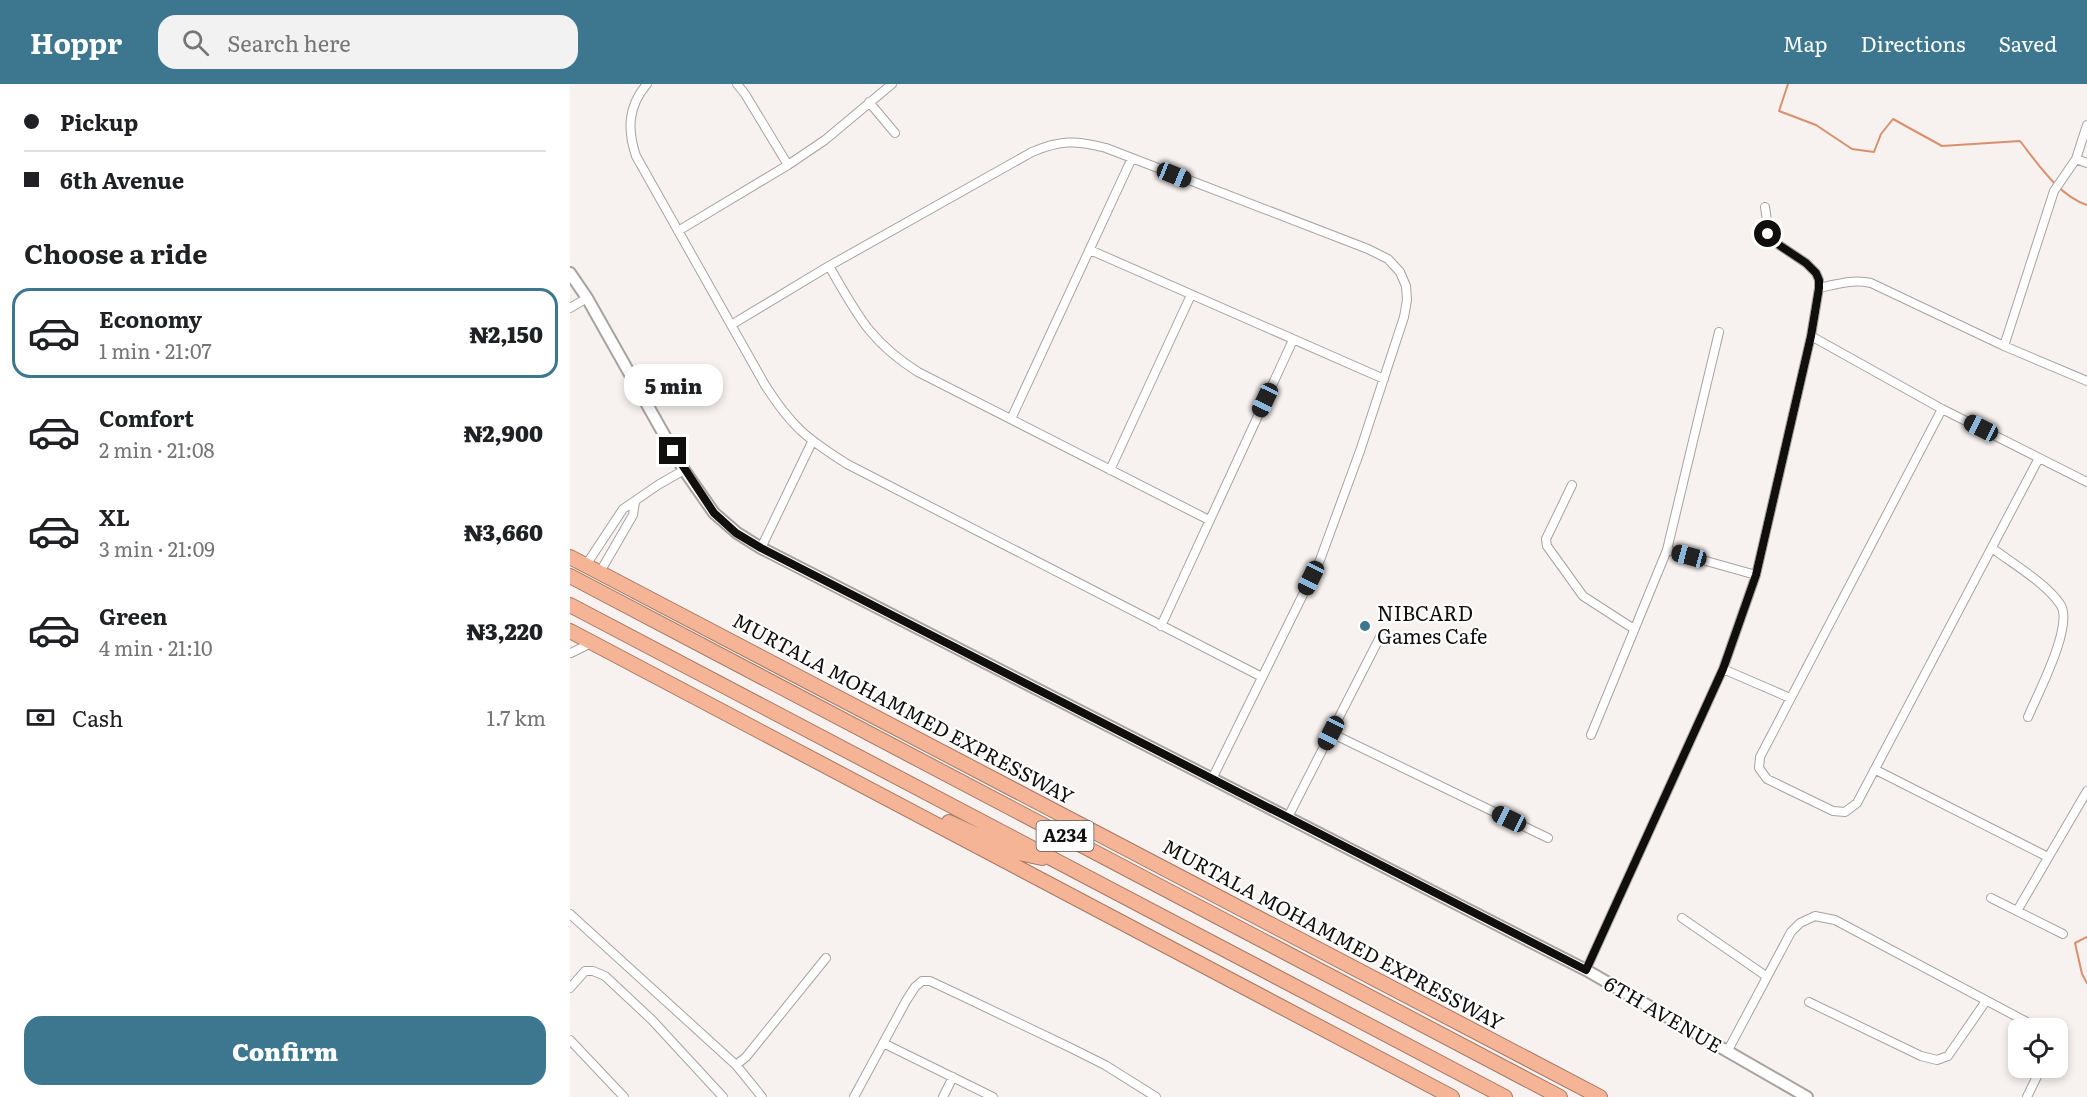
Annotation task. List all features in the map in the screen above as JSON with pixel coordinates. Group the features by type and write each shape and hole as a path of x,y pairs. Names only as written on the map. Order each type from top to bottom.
{"highway":[{"name":"MURTALA MOHAMMED EXPRESSWAY","path":"570,557 1600,1097"},
{"name":"MURTALA MOHAMMED EXPRESSWAY","path":"570,576 1560,1097"},
{"name":"A234","path":"570,605 1505,1097"},
{"path":"570,632 1452,1097"},
{"path":"978,770 1037,822"},
{"path":"885,798 937,816 1014,852 1063,863"}],"street":[{"path":"647,84 633,105 629,123 636,156 783,412 812,442 847,464 1262,677"},
{"path":"737,84 788,165"},
{"path":"678,231 825,140 892,84"},
{"path":"869,102 895,133"},
{"path":"2004,346 2054,191 2074,163 2087,125"},
{"path":"731,325 829,266 1032,152 1066,141 1084,142 1132,158 1368,249 1388,259 1403,279 1407,300 1404,317 1384,379 1320,560 1212,779"},
{"path":"1011,419 1132,158"},
{"path":"2074,163 2087,163"},
{"path":"1586,970 1723,669 1756,575 1811,336 1819,288 1816,273 1768,234 1765,207"},
{"path":"1090,250 1384,379"},
{"path":"829,266 865,327 896,358 918,372 1209,520"},
{"name":"6TH AVENUE","path":"570,273 587,298 684,470 714,513 736,533 761,548 1586,970 1807,1097"},
{"path":"1819,288 1858,280 1871,283 2004,346 2087,381"},
{"path":"1110,470 1191,295"},
{"path":"570,308 587,298"},
{"path":"1591,735 1667,550 1719,332"},
{"path":"1811,336 1942,409 2087,482"},
{"path":"1161,626 1293,340"},
{"path":"1942,409 1760,757 1759,768 1767,779 1833,811 1845,812 1857,803 2039,458"},
{"path":"761,548 812,442"},
{"path":"586,565 623,509 684,470"},
{"path":"1572,485 1546,540 1546,546 1583,596 1634,629"},
{"path":"600,572 633,515 635,502"},
{"path":"1992,548 2049,591 2062,606 2065,620 2061,639 2028,717"},
{"path":"1667,550 1756,575"},
{"path":"1288,818 1382,635"},
{"path":"570,653 591,642"},
{"path":"1723,669 1790,698"},
{"path":"1331,733 1548,838"},
{"path":"1876,770 2048,857"},
{"path":"2017,911 2087,791"},
{"path":"1991,898 2063,934"},
{"path":"570,914 736,1065 762,1097"},
{"path":"1727,1052 1791,932 1800,923 1815,916 1835,920 2019,1018"},
{"path":"1682,918 1766,976"},
{"path":"736,1065 746,1057 826,958"},
{"path":"571,985 585,971 593,971 605,976 652,1020 723,1097"},
{"path":"854,1097 915,987 922,981 930,981 1071,1048 1105,1065 1156,1097"},
{"path":"1809,1002 1921,1056 1937,1060 1948,1056 1986,1001"},
{"path":"570,1040 624,1097"},
{"path":"884,1043 993,1097"},
{"path":"943,1097 953,1077"},
{"path":"2027,1097 2037,1078"}],"waterway":[{"path":"1788,84 1779,111 1816,125 1852,149 1874,152 1881,134 1893,119 1942,146 2020,141 2058,187 2077,201 2087,205"},
{"path":"2087,937 2075,943 2082,974 2087,983"}],"place":[{"name":"NIBCARD Games Cafe","path":"1365,626"}],"route":[{"path":"673,451 714,513 736,533 761,548 1586,970 1723,669 1756,575 1811,336 1819,288 1816,273 1768,234"}]}
